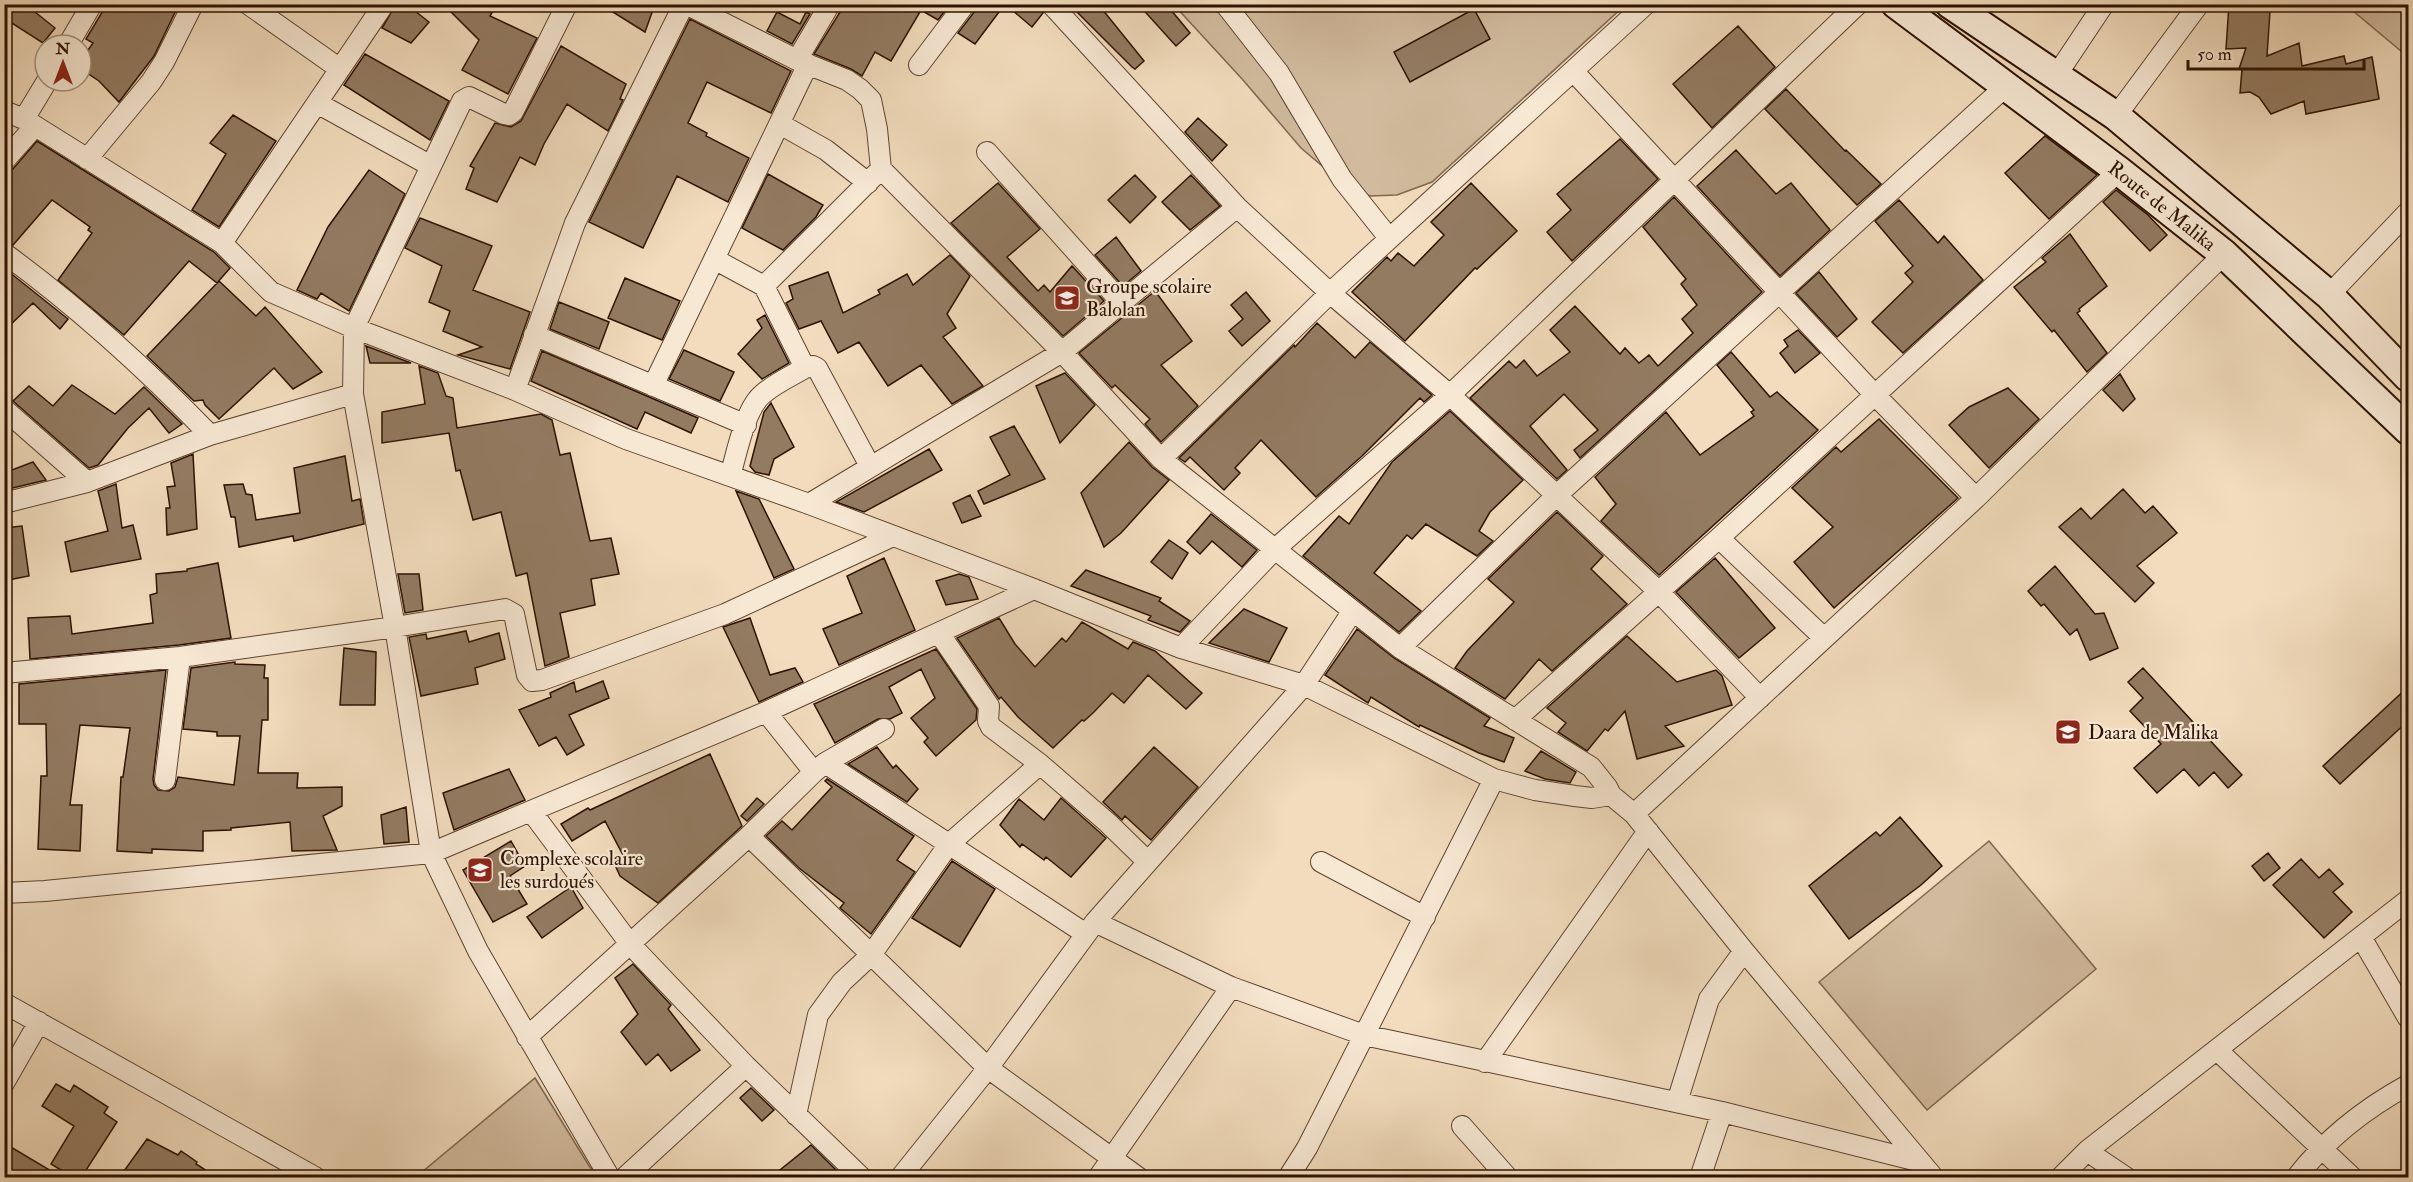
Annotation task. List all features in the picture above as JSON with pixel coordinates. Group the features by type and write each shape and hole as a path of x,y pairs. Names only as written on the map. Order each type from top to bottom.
{"main road":[{"name":"Route de Malika","path":"1896,4 2120,171 2224,254 2405,419"},
{"name":"Route de Malika","path":"1950,4 2116,116 2329,295 2409,377"}],"street":[{"path":"87,159 155,76 193,4"},
{"path":"248,4 340,69"},
{"path":"222,243 384,4"},
{"path":"567,4 513,112 509,115 504,114 469,97 465,98 354,328 353,394 395,627 431,853 478,951 610,1178"},
{"path":"515,390 580,212 685,4 802,62 847,80 871,100 877,129 874,176 764,286"},
{"path":"652,386 780,124 802,62 830,4"},
{"path":"919,65 964,4"},
{"path":"1051,4 1237,207 1330,293 1450,395 1557,495 1659,592 1760,698"},
{"path":"1225,4 1279,74 1342,179 1389,238"},
{"path":"1161,459 1330,293 1646,4"},
{"path":"1181,648 1274,550 1450,395 1675,182 1858,4"},
{"path":"2056,76 2104,4"},
{"path":"2116,116 2199,4"},
{"path":"75,33 90,5"},
{"path":"1574,72 1874,394 1976,498"},
{"path":"1400,648 1557,495 2006,86"},
{"path":"4,161 29,123 42,93"},
{"path":"317,103 431,166"},
{"path":"4,111 29,123 222,243 271,292 354,328 515,390 626,439 809,504 1034,589 1181,648 1304,685 1494,779 1535,790 1575,796 1592,798 1611,795"},
{"path":"780,124 874,176 1062,352 1161,459 1352,612 1400,648 1591,768 1611,795 1634,814 1744,951 1934,1178"},
{"path":"987,152 1122,303"},
{"path":"1515,720 1719,538 2120,171"},
{"path":"809,504 1062,352 1237,207"},
{"path":"2329,295 2409,212"},
{"path":"4,253 42,281 166,389 210,435"},
{"path":"1634,814 1976,498 2224,254"},
{"path":"714,259 764,286 804,368"},
{"path":"534,335 746,425"},
{"path":"730,476 755,403 763,393 804,368 813,366 817,368 870,466"},
{"path":"4,503 87,482 210,435 353,394"},
{"path":"4,409 87,482"},
{"path":"4,673 180,657 505,609 514,614 527,675 532,681 543,680 725,614 893,536"},
{"path":"1719,538 1824,639"},
{"path":"4,893 45,891 431,853 766,712 1034,589"},
{"path":"900,1178 988,1068 1091,928 1147,861 1304,685 1352,612"},
{"path":"939,633 989,706 988,721 991,727 1040,764 1147,861"},
{"path":"165,780 180,657"},
{"path":"766,712 820,767 1091,928 1231,987 1364,1035 1722,1112 1918,1161"},
{"path":"527,1037 749,836 820,767 884,729"},
{"path":"796,1115 818,1015 842,982 871,955 949,844 1040,764"},
{"path":"1288,1178 1307,1148 1494,779"},
{"path":"531,811 630,944 746,1066 862,1178"},
{"path":"1485,1062 1648,831"},
{"path":"749,836 988,1068 1139,1178"},
{"path":"1321,862 1425,917"},
{"path":"2060,1178 2087,1151 2409,900"},
{"path":"2361,937 2409,1018"},
{"path":"1677,1102 1709,999 1744,951"},
{"path":"1098,1178 1231,987"},
{"path":"4,1003 315,1178"},
{"path":"4,1083 39,1022"},
{"path":"2217,1050 2353,1178"},
{"path":"624,1178 746,1066"},
{"path":"2296,1178 2323,1148 2365,1110 2409,1085"},
{"path":"1700,1178 1722,1112"},
{"path":"1462,1126 1508,1178"},
{"path":"2087,1151 2127,1178"}],"shaded area":[{"path":"1174,5 1625,5 1432,182 1397,195 1370,196 1346,186 1301,148"},
{"path":"2346,5 2408,5 2408,57"},
{"path":"1989,841 2096,969 1927,1110 1819,982"},
{"path":"535,1078 596,1177 416,1177"}],"building":[{"path":"4,4 25,4 55,28 51,33 33,33 33,37 4,18"},
{"path":"107,4 179,4 154,56 119,102 93,77 93,33 90,33"},
{"path":"396,4 406,4 429,22 411,43 382,28"},
{"path":"443,4 497,4 490,16 537,38 508,94 462,70 479,40"},
{"path":"600,4 655,4 645,32"},
{"path":"845,4 950,4 938,20 921,10 891,61 875,52 862,76 814,54"},
{"path":"977,4 1005,4 975,44 958,33 975,11"},
{"path":"1005,4 1039,4 1043,13 1032,27"},
{"path":"1069,4 1098,4 1144,61 1135,69 1132,67"},
{"path":"1138,4 1166,4 1190,33 1176,46"},
{"path":"2229,4 2261,4 2260,10 2270,11 2267,56 2299,43 2302,66 2344,56 2346,64 2372,57 2379,99 2306,114 2304,101 2271,114 2259,97 2250,92 2240,93 2242,69 2239,69 2246,48 2226,49"},
{"path":"1474,9 1490,39 1410,82 1394,52"},
{"path":"777,12 800,24 806,12 810,14 792,44 767,31"},
{"path":"690,19 791,71 771,113 707,82 688,123 707,133 706,136 749,158 728,202 677,176 643,248 589,222"},
{"path":"1738,26 1775,67 1712,128 1673,84"},
{"path":"561,46 626,84 620,99 623,100 608,131 567,104 535,165 520,157 497,202 466,189 474,168 470,166 495,123 511,127 521,121"},
{"path":"365,54 449,101 430,140 344,85"},
{"path":"1786,89 1845,151 1881,184 1857,205 1765,109"},
{"path":"233,115 276,141 219,227 192,210 226,154 210,143"},
{"path":"1198,118 1227,145 1212,161 1185,132"},
{"path":"2045,136 2097,175 2049,219 2005,173"},
{"path":"1620,139 1658,179 1572,261 1547,232 1571,210 1557,194"},
{"path":"37,141 214,252 230,268 217,283 189,261 124,335 58,280 92,233 88,230 90,227 52,200 13,245 4,241 4,173 13,169"},
{"path":"1736,150 1776,194 1791,183 1830,230 1780,276 1697,186"},
{"path":"369,170 405,194 349,311 321,293 317,299 297,290 328,227"},
{"path":"768,174 823,205 816,217 783,250 742,228"},
{"path":"1135,175 1156,197 1130,223 1108,200"},
{"path":"1191,175 1220,206 1190,230 1162,202"},
{"path":"998,183 1040,229 1007,257 1038,291 1044,285 1050,292 1072,266 1104,301 1063,336 951,223"},
{"path":"1471,183 1517,231 1477,269 1475,268 1405,341 1352,292 1387,257 1391,261 1398,253 1414,266 1444,235 1431,222"},
{"path":"2116,190 2148,215 2167,235 2150,251 2103,202"},
{"path":"1674,197 1762,292 1580,458 1574,450 1598,430 1564,394 1530,426 1567,470 1557,479 1470,398 1509,361 1516,368 1524,360 1537,376 1570,352 1550,330 1575,306 1620,354 1625,348 1639,363 1649,355 1658,366 1693,333 1682,319 1697,305 1681,284 1686,279 1643,227"},
{"path":"1899,200 1938,243 1944,236 1983,280 1903,353 1872,322 1913,282 1905,273 1913,266 1875,221"},
{"path":"420,218 492,246 473,290 530,312 510,369 458,355 482,347 443,331 450,311 429,302 442,266 405,248"},
{"path":"2070,234 2107,286 2077,313 2107,353 2087,372 2054,330 2052,332 2014,287 2046,262 2042,258"},
{"path":"1116,237 1141,271 1123,286 1095,255"},
{"path":"950,255 970,276 947,314 956,328 943,337 983,386 952,404 921,365 888,386 859,342 838,353 821,321 799,329 786,303 793,299 789,286 828,272 843,313 880,294 878,290 907,274 913,285"},
{"path":"4,268 68,319 60,329 33,303 4,331"},
{"path":"1819,272 1857,319 1837,337 1796,293"},
{"path":"625,278 680,301 662,340 608,318"},
{"path":"219,281 256,316 265,307 322,372 293,389 274,368 219,419 203,400 194,401 147,356"},
{"path":"1155,291 1192,341 1161,365 1198,406 1161,442 1145,424 1150,419 1115,385 1112,388 1079,353"},
{"path":"1246,292 1270,321 1242,346 1229,331 1243,319 1231,305"},
{"path":"559,302 609,322 599,349 550,329"},
{"path":"765,315 789,363 762,379 738,354 762,328 757,320"},
{"path":"1317,323 1355,358 1370,342 1432,395 1424,402 1420,398 1362,456 1316,497 1261,440 1235,468 1240,473 1224,490 1190,457 1185,462 1179,458 1294,345 1295,347"},
{"path":"1798,330 1820,353 1795,373 1780,353 1788,346 1784,340"},
{"path":"366,346 411,363 370,363"},
{"path":"684,350 734,372 720,401 669,379"},
{"path":"542,351 698,418 691,433 645,412 637,429 531,381"},
{"path":"1731,352 1770,397 1777,392 1818,430 1659,575 1601,521 1616,504 1595,477 1666,412 1700,455 1754,416 1751,412 1754,410 1717,365"},
{"path":"419,366 438,373 446,396 453,398 457,428 541,414 552,420 560,455 570,453 590,541 611,538 619,574 591,579 595,605 560,613 569,657 545,666 527,573 516,576 501,512 473,520 460,470 456,471 449,433 382,443 382,412 425,404"},
{"path":"1065,373 1095,405 1060,443 1036,386"},
{"path":"2120,374 2135,399 2123,411 2103,390"},
{"path":"72,385 115,414 144,387 182,424 169,433 149,408 128,428 98,465 89,468 13,401 29,386 53,406"},
{"path":"2008,388 2039,419 1989,468 1949,425 1969,407"},
{"path":"771,403 794,447 774,459 769,475 755,472 750,466 764,412"},
{"path":"1450,411 1523,480 1490,512 1479,531 1493,541 1477,556 1426,524 1412,539 1407,535 1374,573 1421,611 1399,632 1303,556 1339,516 1349,524 1392,462"},
{"path":"1879,419 1958,498 1834,608 1794,562 1833,527 1792,488 1836,447 1841,452"},
{"path":"1014,426 1045,479 984,504 978,491 1010,475 990,437"},
{"path":"1129,442 1152,467 1169,480 1121,533 1104,547 1081,493"},
{"path":"929,449 942,470 864,512 836,502"},
{"path":"193,454 197,529 167,535 166,508 170,508 167,487 175,486 171,463"},
{"path":"345,456 352,501 360,499 364,524 294,541 293,536 239,547 235,517 231,517 224,485 243,484 246,494 252,495 256,520 300,513 294,468"},
{"path":"33,462 46,480 4,490 4,473"},
{"path":"116,484 122,528 133,525 141,559 71,572 65,542 108,531 98,491"},
{"path":"2123,489 2145,513 2153,506 2177,533 2137,566 2154,583 2135,602 2059,527 2081,508 2091,519"},
{"path":"736,491 759,499 794,569 774,578"},
{"path":"970,495 981,516 962,523 953,503"},
{"path":"1557,512 1603,556 1591,569 1627,604 1552,671 1539,659 1505,699 1455,668 1467,651 1514,602 1488,579"},
{"path":"1211,514 1257,550 1242,567 1212,541 1200,554 1187,542"},
{"path":"22,526 29,576 8,580 4,528"},
{"path":"1169,540 1188,553 1172,579 1151,562"},
{"path":"884,558 915,630 839,665 823,629 862,613 847,576"},
{"path":"1715,558 1775,628 1739,658 1676,592"},
{"path":"218,563 231,638 30,659 28,618 70,616 72,634 153,623 150,595 157,593 156,574 187,571 187,569"},
{"path":"2055,566 2095,614 2104,613 2118,648 2090,660 2077,629 2070,635 2044,604 2041,606 2028,591"},
{"path":"1086,570 1161,598 1159,601 1190,621 1180,632 1148,620 1151,616 1071,586"},
{"path":"398,574 419,574 423,610 405,613"},
{"path":"959,574 969,577 978,599 946,605 936,581"},
{"path":"1244,609 1287,628 1269,662 1209,643"},
{"path":"750,618 770,675 795,668 803,682 759,702 723,627"},
{"path":"999,618 1015,644 1035,667 1062,638 1066,642 1082,622 1128,649 1133,642 1155,651 1202,693 1186,709 1148,675 1124,703 1112,693 1053,748 1018,717 1001,697 999,699 957,638"},
{"path":"1357,629 1394,658 1490,718 1484,726 1514,738 1504,762 1479,753 1420,725 1419,727 1371,697 1368,703 1325,675"},
{"path":"466,631 469,642 499,633 505,659 475,668 478,684 421,696 409,637 426,634 427,639"},
{"path":"1627,636 1677,682 1716,670 1722,676 1732,705 1665,726 1684,746 1637,759 1625,711 1608,731 1605,729 1587,751 1558,732 1566,723 1547,708"},
{"path":"344,648 376,652 375,705 340,705"},
{"path":"936,649 977,709 976,720 936,756 924,742 928,738 911,718 935,698 921,669 889,687 902,713 890,719 878,719 835,743 814,704"},
{"path":"235,662 235,664 265,665 264,678 268,678 268,720 262,720 258,773 298,773 297,788 342,787 342,806 323,816 337,850 292,851 290,822 231,828 231,830 203,831 203,851 152,849 152,853 117,851 121,777 123,777 130,728 80,725 70,805 82,805 80,851 38,849 41,776 47,776 46,724 19,724 19,684 166,670 154,785 158,790 169,791 175,787 178,777 234,785 240,736 217,736 217,732 183,729 191,668"},
{"path":"2143,668 2242,775 2228,788 2214,772 2199,786 2184,769 2157,793 2134,768 2161,744 2130,711 2143,698 2128,682"},
{"path":"603,681 609,698 569,715 584,745 567,755 556,737 539,746 519,710 551,697 550,693 574,682 576,692"},
{"path":"2409,686 2409,720 2340,784 2323,766"},
{"path":"877,747 893,768 896,765 918,789 907,802 848,764"},
{"path":"1154,747 1198,787 1151,840 1125,816 1122,820 1103,802"},
{"path":"1541,751 1576,772 1570,783 1545,779 1525,771"},
{"path":"710,754 742,826 658,903 620,876 615,865 625,859 605,821 572,841 561,824 588,808 590,810"},
{"path":"509,769 525,800 454,830 443,793"},
{"path":"827,779 914,836 897,860 915,872 871,934 840,908 844,903 799,868 766,836 782,821 792,830 832,787 825,781"},
{"path":"757,798 764,804 747,821 741,816"},
{"path":"1061,798 1106,838 1071,877 1046,857 1044,860 1022,844 1020,847 1000,825 1019,799 1044,820"},
{"path":"406,807 409,842 384,844 381,815"},
{"path":"1900,817 1942,866 1921,885 1849,939 1809,886 1876,832 1880,836"},
{"path":"511,841 525,866 510,876 527,904 493,922 463,870"},
{"path":"2268,853 2280,868 2264,881 2252,866"},
{"path":"2301,859 2319,878 2329,869 2343,884 2333,892 2352,912 2324,938 2273,885"},
{"path":"952,861 995,889 960,947 912,918"},
{"path":"571,887 583,908 542,938 527,917"},
{"path":"633,964 671,1005 668,1009 700,1050 671,1071 658,1054 646,1065 621,1032 638,1014 615,978"},
{"path":"56,1084 70,1092 74,1085 108,1107 104,1113 117,1122 81,1178 74,1178 51,1164 74,1126 42,1106"},
{"path":"751,1088 774,1110 762,1121 740,1098"},
{"path":"147,1139 178,1155 181,1151 218,1178 119,1178"},
{"path":"4,1143 63,1178 4,1178"},
{"path":"811,1145 844,1178 770,1178"}],"place":[{"name":"Groupe scolaire Balolan","path":"1067,298"},
{"name":"Daara de Malika","path":"2068,732"},
{"name":"Complexe scolaire les surdoués","path":"480,870"}]}
